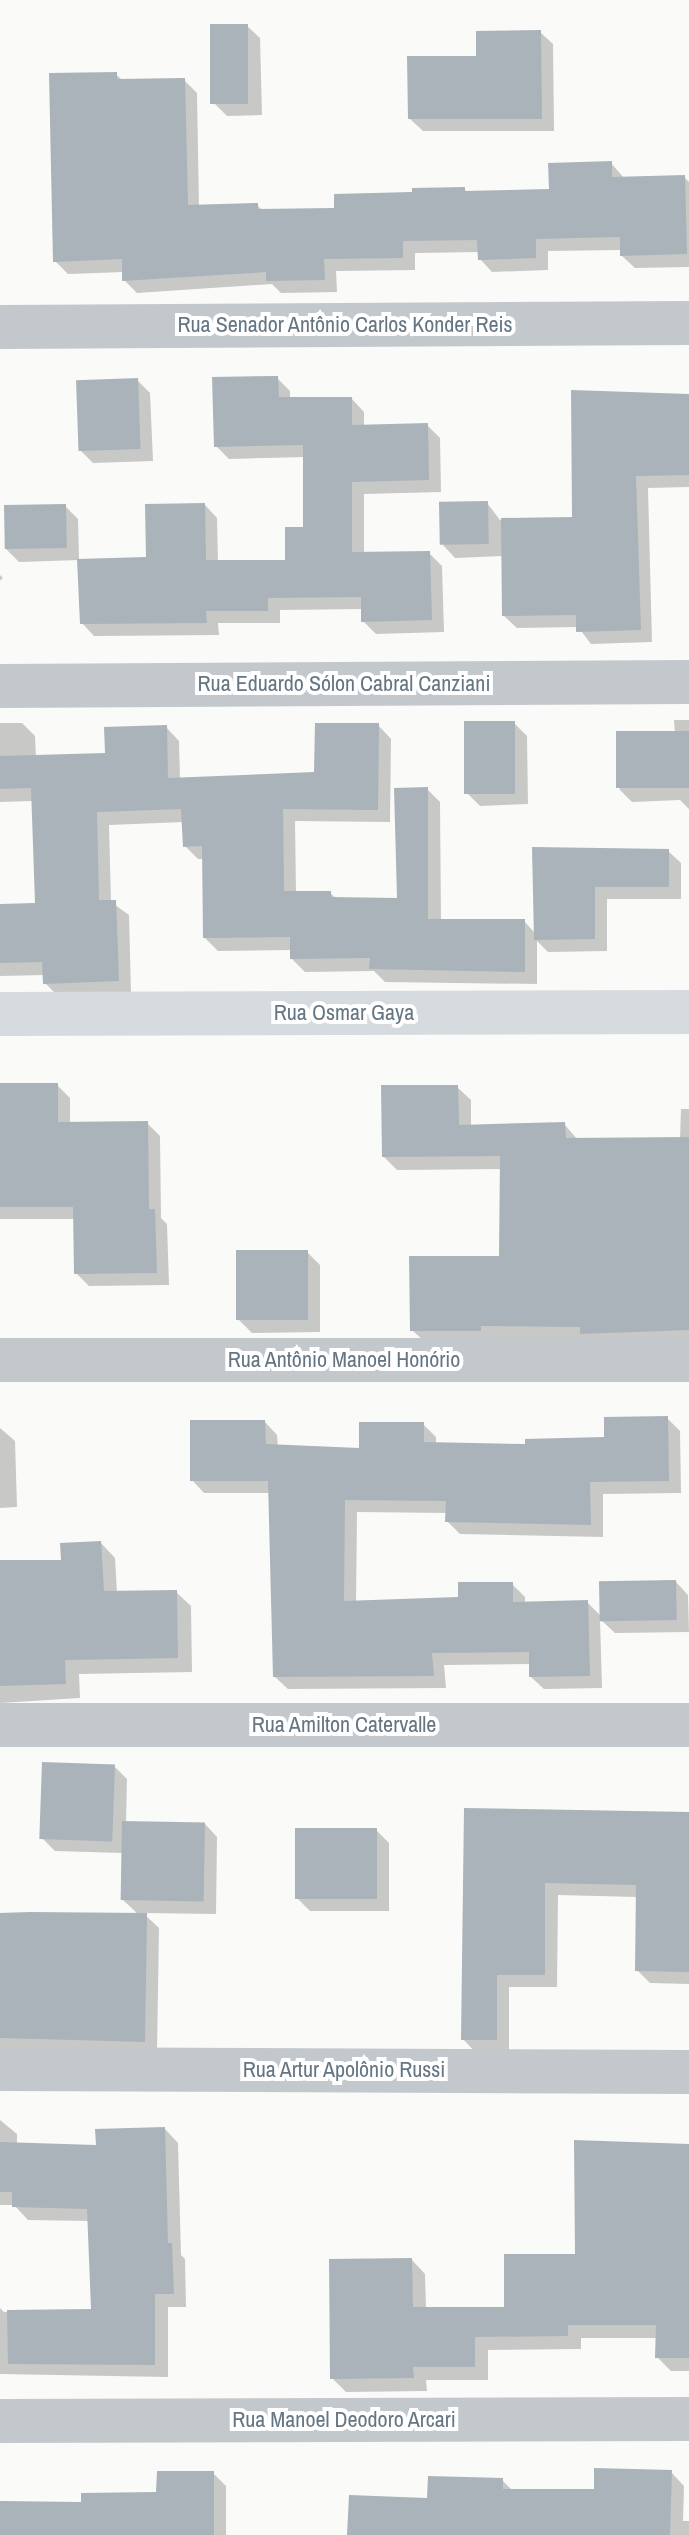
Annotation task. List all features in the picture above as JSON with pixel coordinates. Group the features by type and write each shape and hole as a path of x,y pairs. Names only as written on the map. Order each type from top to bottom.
{"main road":[{"name":"Rua Osmar Gaya","path":"0,1014 689,1012"}],"street":[{"name":"Rua Senador Antônio Carlos Konder Reis","path":"0,327 689,323"},
{"name":"Rua Eduardo Sólon Cabral Canziani","path":"0,686 689,682"},
{"name":"Rua Antônio Manoel Honório","path":"0,1360 689,1360"},
{"name":"Rua Amilton Catervalle","path":"0,1725 689,1725"},
{"name":"Rua Artur Apolônio Russi","path":"0,2069 689,2072"},
{"name":"Rua Manoel Deodoro Arcari","path":"0,2421 689,2419"}],"building":[{"path":"210,24 248,24 248,104 210,104"},
{"path":"541,30 542,119 408,119 407,56 476,56 476,31"},
{"path":"117,72 117,79 185,78 188,205 258,203 258,209 334,208 334,194 412,192 412,188 465,187 465,191 549,189 548,163 612,161 612,177 685,175 687,254 620,256 620,237 536,239 536,258 478,260 477,240 403,241 403,258 324,259 325,280 266,281 266,272 122,281 122,259 53,262 49,73"},
{"path":"278,376 279,397 352,397 352,425 428,423 429,480 352,482 352,552 430,551 432,620 361,622 361,597 268,598 268,611 206,611 207,623 80,624 77,559 146,557 145,504 205,503 206,560 285,560 285,527 303,527 303,445 214,447 212,377"},
{"path":"138,378 140,449 79,451 76,380"},
{"path":"571,390 689,394 689,475 636,476 641,630 576,632 576,615 502,616 501,518 572,517"},
{"path":"488,501 489,544 440,545 439,502"},
{"path":"66,504 67,548 5,549 4,505"},
{"path":"464,721 515,721 515,794 464,794"},
{"path":"315,723 379,723 378,810 283,809 284,891 331,891 331,897 397,898 394,788 428,787 428,919 525,919 525,972 369,969 370,958 290,959 290,937 203,938 202,846 183,847 181,809 97,812 99,900 116,900 119,981 43,984 42,962 0,963 0,904 35,903 31,788 0,789 0,756 105,753 104,727 167,725 168,778 314,772"},
{"path":"616,731 689,731 689,788 616,788"},
{"path":"532,847 669,849 669,887 595,887 595,939 534,940"},
{"path":"0,1083 58,1083 58,1122 148,1121 149,1209 155,1209 157,1273 74,1274 73,1207 0,1207"},
{"path":"381,1085 458,1085 459,1125 565,1122 566,1138 689,1137 689,1330 580,1334 580,1327 481,1326 481,1331 410,1331 409,1256 499,1256 500,1156 382,1157"},
{"path":"236,1250 308,1250 308,1320 236,1320"},
{"path":"668,1416 669,1481 590,1482 591,1525 445,1522 446,1501 345,1500 344,1601 458,1597 458,1582 513,1582 513,1602 588,1600 590,1676 529,1677 529,1652 432,1653 434,1676 273,1677 268,1481 190,1481 190,1420 265,1420 266,1444 359,1448 359,1422 424,1422 424,1442 525,1444 525,1439 604,1437 604,1417"},
{"path":"101,1541 104,1591 177,1590 178,1658 65,1660 66,1684 0,1686 0,1560 61,1560 60,1543"},
{"path":"676,1580 677,1620 600,1621 599,1581"},
{"path":"42,1762 115,1765 112,1842 39,1839"},
{"path":"464,1808 689,1812 689,1972 635,1971 636,1885 545,1883 545,1975 497,1975 497,2040 461,2040"},
{"path":"122,1821 205,1822 204,1901 121,1900"},
{"path":"295,1828 377,1828 377,1899 295,1899"},
{"path":"0,1913 147,1913 145,2042 0,2038"},
{"path":"165,2127 168,2243 172,2243 174,2294 155,2294 155,2365 8,2364 7,2310 91,2309 87,2209 12,2207 12,2192 0,2192 0,2142 96,2145 95,2129"},
{"path":"574,2140 689,2144 689,2358 655,2358 656,2325 568,2325 568,2336 475,2337 475,2367 413,2367 414,2378 330,2379 329,2259 412,2258 413,2307 504,2307 504,2254 575,2254"},
{"path":"594,2468 672,2470 670,2535 347,2535 349,2495 427,2498 428,2476 503,2478 503,2489 594,2489"},
{"path":"157,2471 214,2471 214,2535 0,2535 0,2501 81,2502 81,2493 156,2492"}]}
